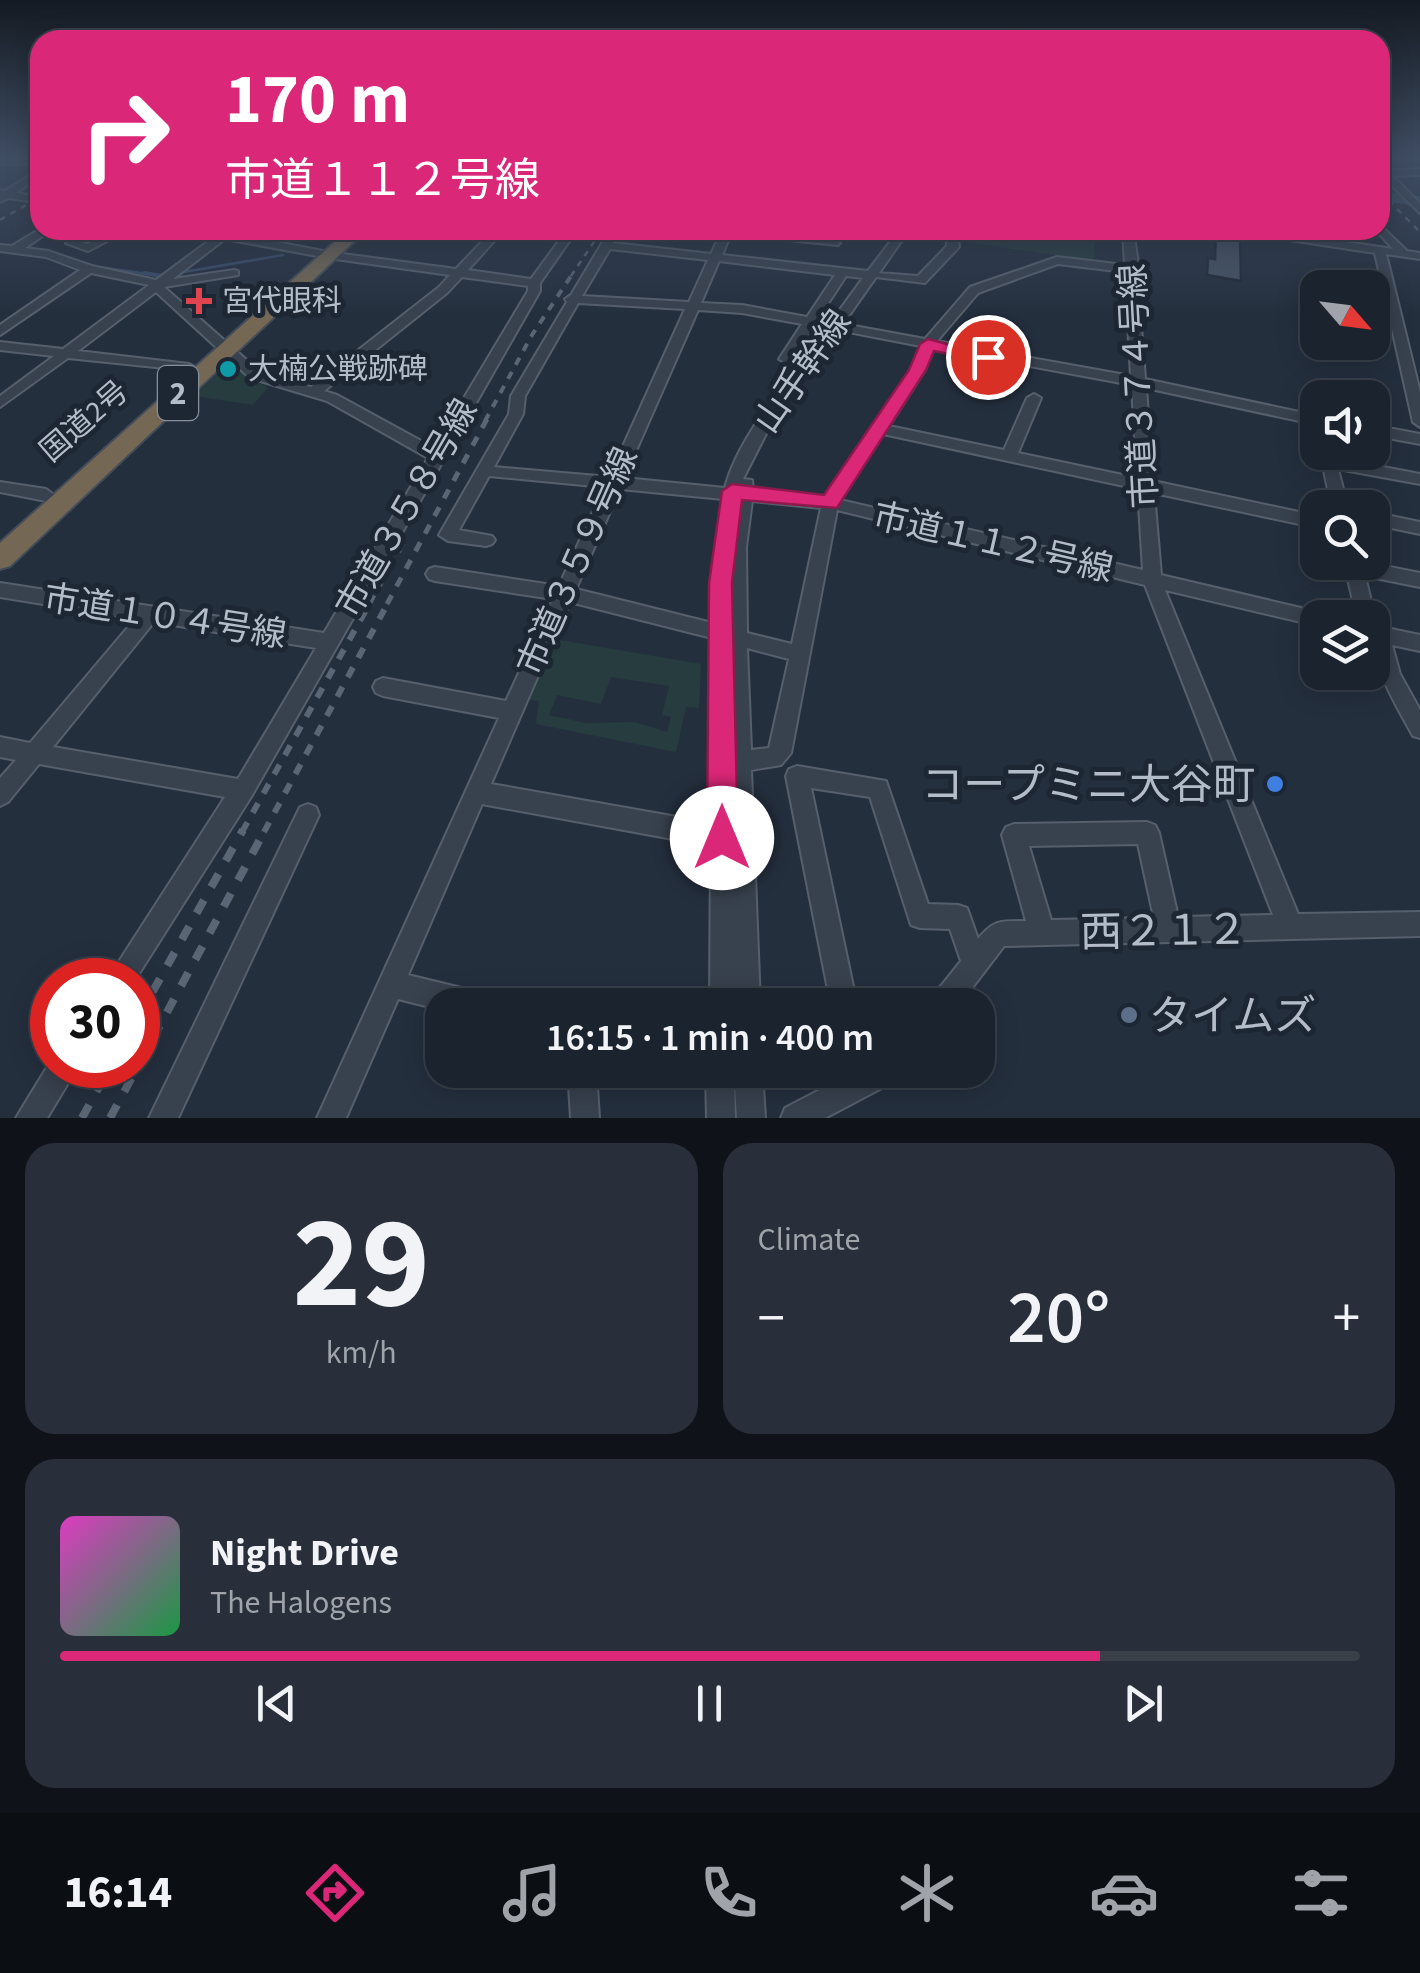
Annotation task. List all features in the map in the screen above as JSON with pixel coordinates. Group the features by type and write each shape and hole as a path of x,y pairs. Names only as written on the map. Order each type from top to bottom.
{"highway":[{"name":"国道2号","path":"0,558 334,240"},
{"name":"国道2号","path":"322,254 343,240"},
{"name":"国道2号","path":"0,536 189,368 220,347"}],"street":[{"path":"1390,239 1404,254"},
{"path":"0,258 30,240"},
{"path":"78,240 72,243 88,248 104,240"},
{"path":"0,403 217,240"},
{"path":"259,240 322,254 534,283"},
{"path":"313,393 460,273 490,240"},
{"name":"市道３５８号線","path":"134,958 242,790 534,290 534,283 565,240"},
{"path":"486,540 448,535 516,414 518,396 608,240"},
{"name":"市道３５９号線","path":"331,1118 722,240"},
{"path":"809,240 834,243"},
{"name":"山手幹線","path":"722,988 722,838 738,492 837,328 898,240"},
{"name":"山手幹線","path":"875,275 905,240"},
{"path":"604,245 921,280 953,247 953,240"},
{"name":"市道３７４号線","path":"1129,240 1152,579 1290,926"},
{"path":"1310,240 1420,256"},
{"path":"1330,240 1336,244"},
{"path":"0,248 17,248 156,284 234,273"},
{"path":"1380,251 1420,422"},
{"path":"740,760 774,758 780,752 830,503 918,370 928,344 974,290 1058,260 1133,270"},
{"path":"0,330 88,269"},
{"path":"786,359 843,271"},
{"path":"156,284 220,347 255,375 332,398 436,456"},
{"path":"571,300 742,309 1140,382 1300,416"},
{"path":"0,346 189,368"},
{"path":"1009,456 1034,398"},
{"path":"877,428 1300,518"},
{"path":"1390,433 1420,439"},
{"path":"1382,470 1420,479"},
{"name":"市道１１２号線","path":"486,471 830,503 1300,615"},
{"path":"0,487 46,494"},
{"path":"1390,522 1420,528"},
{"path":"1390,573 1420,580"},
{"path":"435,574 562,593 799,654"},
{"name":"市道１０４号線","path":"0,590 330,642"},
{"path":"0,795 151,612"},
{"name":"山手幹線","path":"729,635 740,760 746,988"},
{"path":"1390,637 1420,643"},
{"path":"1390,676 1420,729"},
{"path":"383,687 510,710"},
{"path":"0,747 242,790"},
{"path":"841,988 798,776 878,788 920,916 958,917 974,962"},
{"path":"475,792 722,838"},
{"path":"164,1118 308,816"},
{"path":"1042,932 1014,835 1146,833 1168,931"},
{"name":"西２１２","path":"955,988 998,934 1420,924"},
{"path":"390,984 425,992"},
{"path":"30,1118 50,1088"},
{"path":"583,1088 585,1118"},
{"path":"720,1088 720,1118"},
{"path":"749,1088 751,1118"},
{"path":"811,1115 845,1088"}],"green space":[{"path":"1095,240 1094,261 960,241"},
{"path":"235,367 268,388 253,405 194,396 218,373"},
{"path":"554,639 701,664 699,708 686,707 676,752 536,724 539,701 527,700","holes":["611,677 669,686 662,715 671,717 667,732 635,722 586,723 549,715 557,695 601,704"]}],"building":[{"path":"1216,240 1240,240 1241,281 1207,275 1208,258 1215,259"}],"waterway":[{"path":"178,273 283,255"},
{"path":"67,257 93,266 162,276 144,273"}],"railway":[{"path":"0,220 15,211"},
{"path":"1399,211 1420,232"},
{"path":"572,275 595,240"},
{"path":"485,421 532,335 572,275"},
{"path":"387,604 487,419"},
{"path":"369,604 406,538"},
{"path":"242,832 371,601"},
{"path":"264,832 389,601"},
{"path":"160,979 243,830"},
{"path":"110,1118 265,830"},
{"path":"82,1118 98,1088"}],"place":[{"name":"宮代眼科","path":"199,301"},
{"name":"大楠公戦跡碑","path":"228,369"},
{"name":"コープミニ大谷町","path":"1275,784"},
{"name":"タイムズ","path":"1129,1015"}],"route":[{"path":"722,838 721,583 732,491 830,503 918,370 928,344 988,357"}]}
